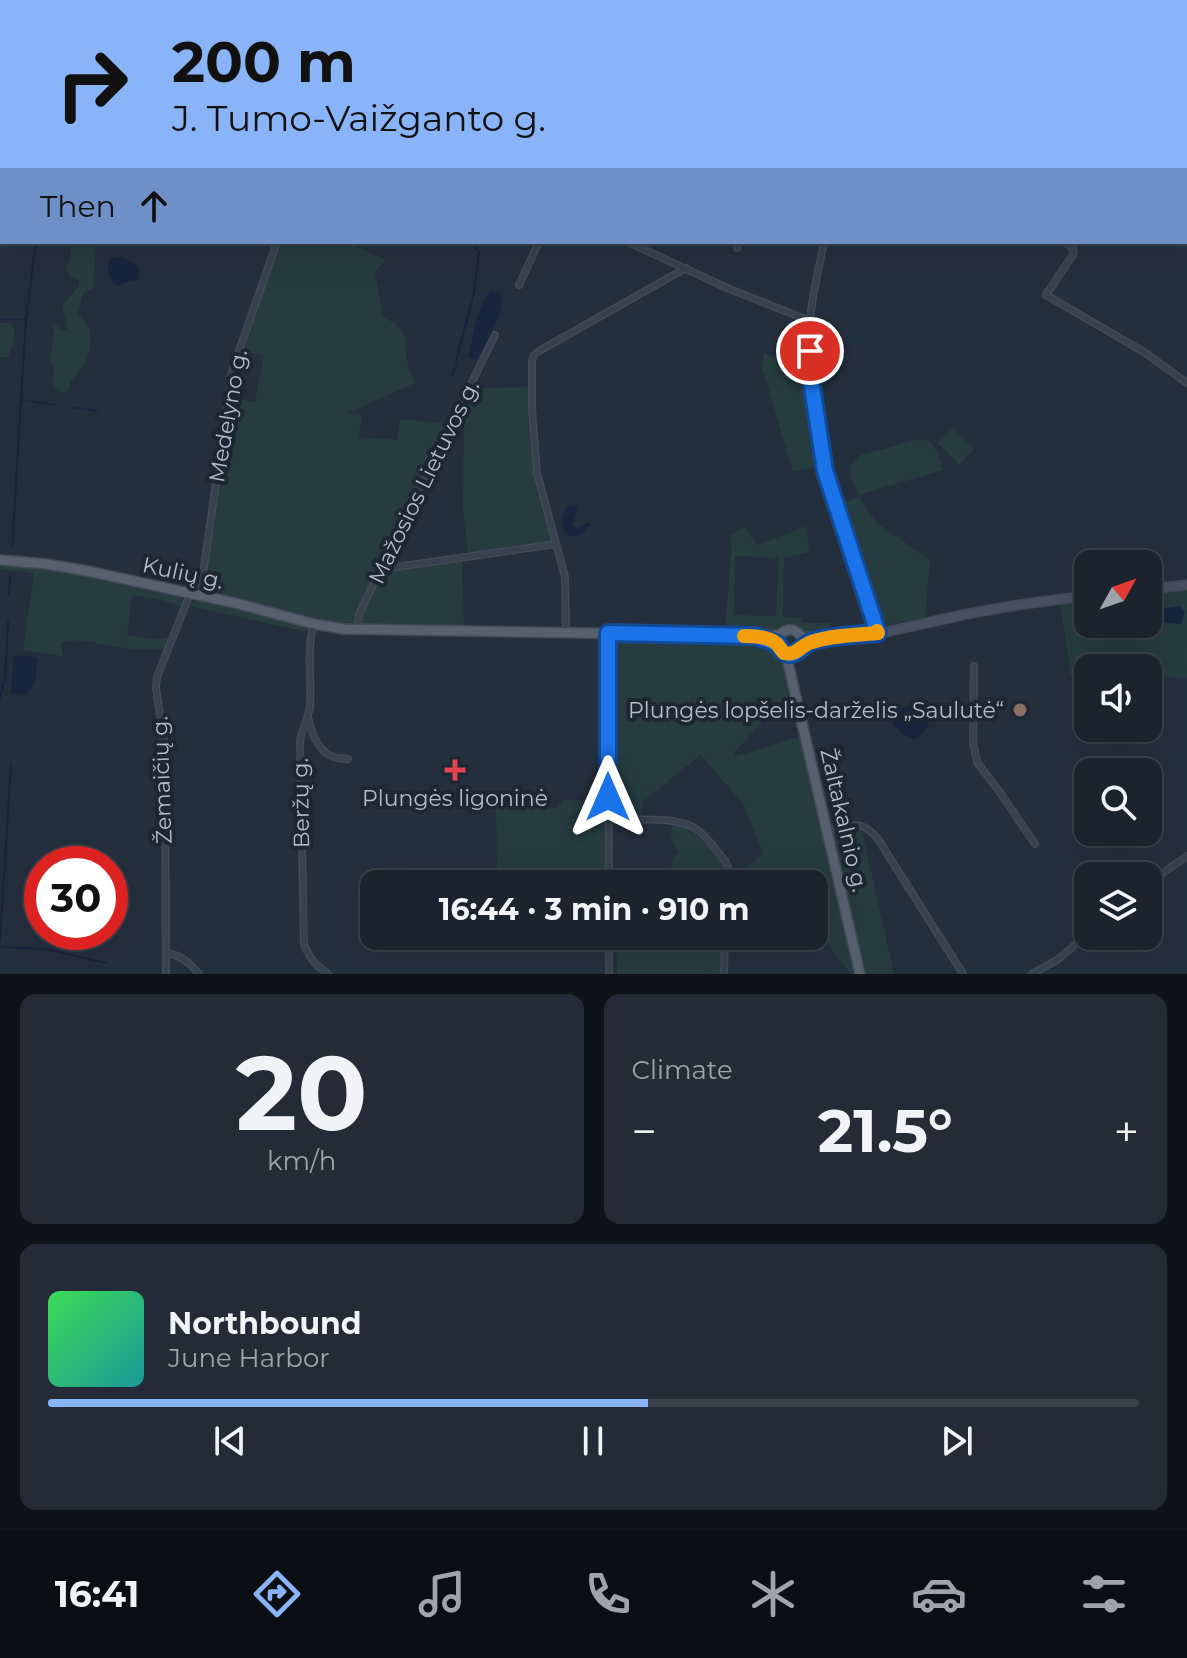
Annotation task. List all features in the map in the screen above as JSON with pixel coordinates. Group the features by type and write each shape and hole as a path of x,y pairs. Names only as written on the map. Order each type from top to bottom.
{"main road":[{"name":"Kulių g.","path":"0,560 67,567 259,608 314,624 357,630 755,636 779,639 790,630 798,632 796,647"},
{"path":"1162,588 1187,585"},
{"path":"779,639 781,650 827,638 878,633 979,611 1074,598"},
{"name":"Žaltakalnio g.","path":"796,647 792,674 860,974"}],"street":[{"name":"Medelyno g.","path":"195,594 232,371 276,244"},
{"path":"519,285 538,244"},
{"path":"632,244 727,288 810,321"},
{"path":"824,244 810,321 811,380 825,471 878,633"},
{"path":"1067,244 1074,253 1046,295 1144,352 1187,383"},
{"path":"566,633 565,577 537,473 532,361 534,355 686,268"},
{"name":"Mažosios Lietuvos g.","path":"357,630 359,614 495,335"},
{"path":"382,569 556,544"},
{"name":"Žemaičių g.","path":"166,974 165,749 156,688 157,677 195,594"},
{"name":"Beržų g.","path":"314,624 310,643 308,716 300,742 304,945 310,958 328,974"},
{"path":"608,633 609,870"},
{"path":"974,666 973,742 977,762 1035,844"},
{"path":"308,716 311,730 321,748 331,757 348,759"},
{"path":"609,820 672,821 691,826 700,831 726,862 728,870"},
{"path":"827,831 858,824 871,831 963,974"},
{"path":"1162,873 1187,856"},
{"path":"1032,974 1043,972 1074,947"},
{"path":"609,950 609,974"},
{"path":"724,974 725,950"},
{"path":"166,953 182,958 199,974"}],"green space":[{"path":"70,244 96,244 93,288 83,293 78,313 88,327 91,344 84,365 68,389 61,393 52,381 54,368 50,361 54,330 51,325 55,324 62,331 67,330 62,306 79,286 79,280 71,277 66,268"},
{"path":"279,244 350,244 386,260 375,272 383,317 402,331 408,367 415,383 348,413 362,415 359,437 397,440 400,419 450,424 378,571 462,559 464,625 331,623 207,591 205,585 232,398 255,402 264,356 241,350"},
{"path":"0,323 10,323 15,331 8,357 0,357"},
{"path":"764,354 805,361 813,426 822,465 793,472 762,367"},
{"path":"529,387 534,472 552,541 468,553 463,511 464,408 475,388"},
{"path":"953,428 974,449 959,464 938,443"},
{"path":"920,439 934,446 943,470 859,495 851,469 861,455"},
{"path":"859,497 876,522 930,560 925,618 888,625 880,621 841,503"},
{"path":"744,526 757,545 807,526 809,552 784,558 783,616 801,618 802,623 830,623 830,634 805,634 792,626 775,633 725,632 730,536","holes":["735,556 778,558 776,616 734,615"]},
{"path":"0,563 64,570 179,595 181,606 132,595 127,635 161,640 169,638 165,649 130,649 69,641 61,643 63,656 23,650 34,573 0,569"},
{"path":"1187,589 1187,678 1162,677 1162,654 1074,654 1074,676 1071,676 1060,604 1074,602 1074,638 1162,638 1162,592"},
{"path":"198,599 297,623 308,628 308,632 189,606"},
{"path":"614,638 756,639 779,652 793,692 734,753 737,756 802,735 855,974 851,974 828,945 828,870 744,870 763,854 744,805 701,755 643,801 642,819 613,818 610,644"},
{"path":"563,800 606,800 606,870 497,870 496,805 556,808"},
{"path":"672,824 696,834 725,866 725,870 672,870 678,852 671,836"},
{"path":"861,827 894,974 864,974 833,834"},
{"path":"616,950 721,950 720,974 617,974"}],"water":[{"path":"114,257 137,265 138,280 120,286 113,284 108,268 109,260"},
{"path":"491,291 501,293 501,309 476,360 471,359 468,356 476,322"},
{"path":"573,506 577,513 572,525 576,528 590,524 578,535 572,536 563,530 562,523 567,507"},
{"path":"1180,606 1185,612 1181,624 1162,623 1162,608"},
{"path":"15,655 37,659 33,687 25,695 11,693"},
{"path":"919,704 925,708 929,725 914,740 895,727 889,716 897,709"}],"waterway":[{"path":"12,547 26,319 36,244"},
{"path":"452,376 474,293 479,252 473,244"},
{"path":"0,319 26,319"},
{"path":"22,400 56,405"},
{"path":"72,407 97,411"},
{"path":"9,595 10,576"},
{"path":"0,698 5,678 8,621"},
{"path":"0,941 11,764"},
{"path":"0,947 47,949 106,963"}],"slow traffic":[{"path":"744,636 771,641 778,644 784,653 790,654 811,642 877,631"}],"place":[{"name":"Plungės lopšelis-darželis „Saulutė“","path":"1020,710"},
{"name":"Plungės ligoninė","path":"455,770"}],"route":[{"path":"608,797 608,633 755,636 778,644 786,654 799,651 807,643 827,638 878,633 825,471 811,380 810,351"}]}
